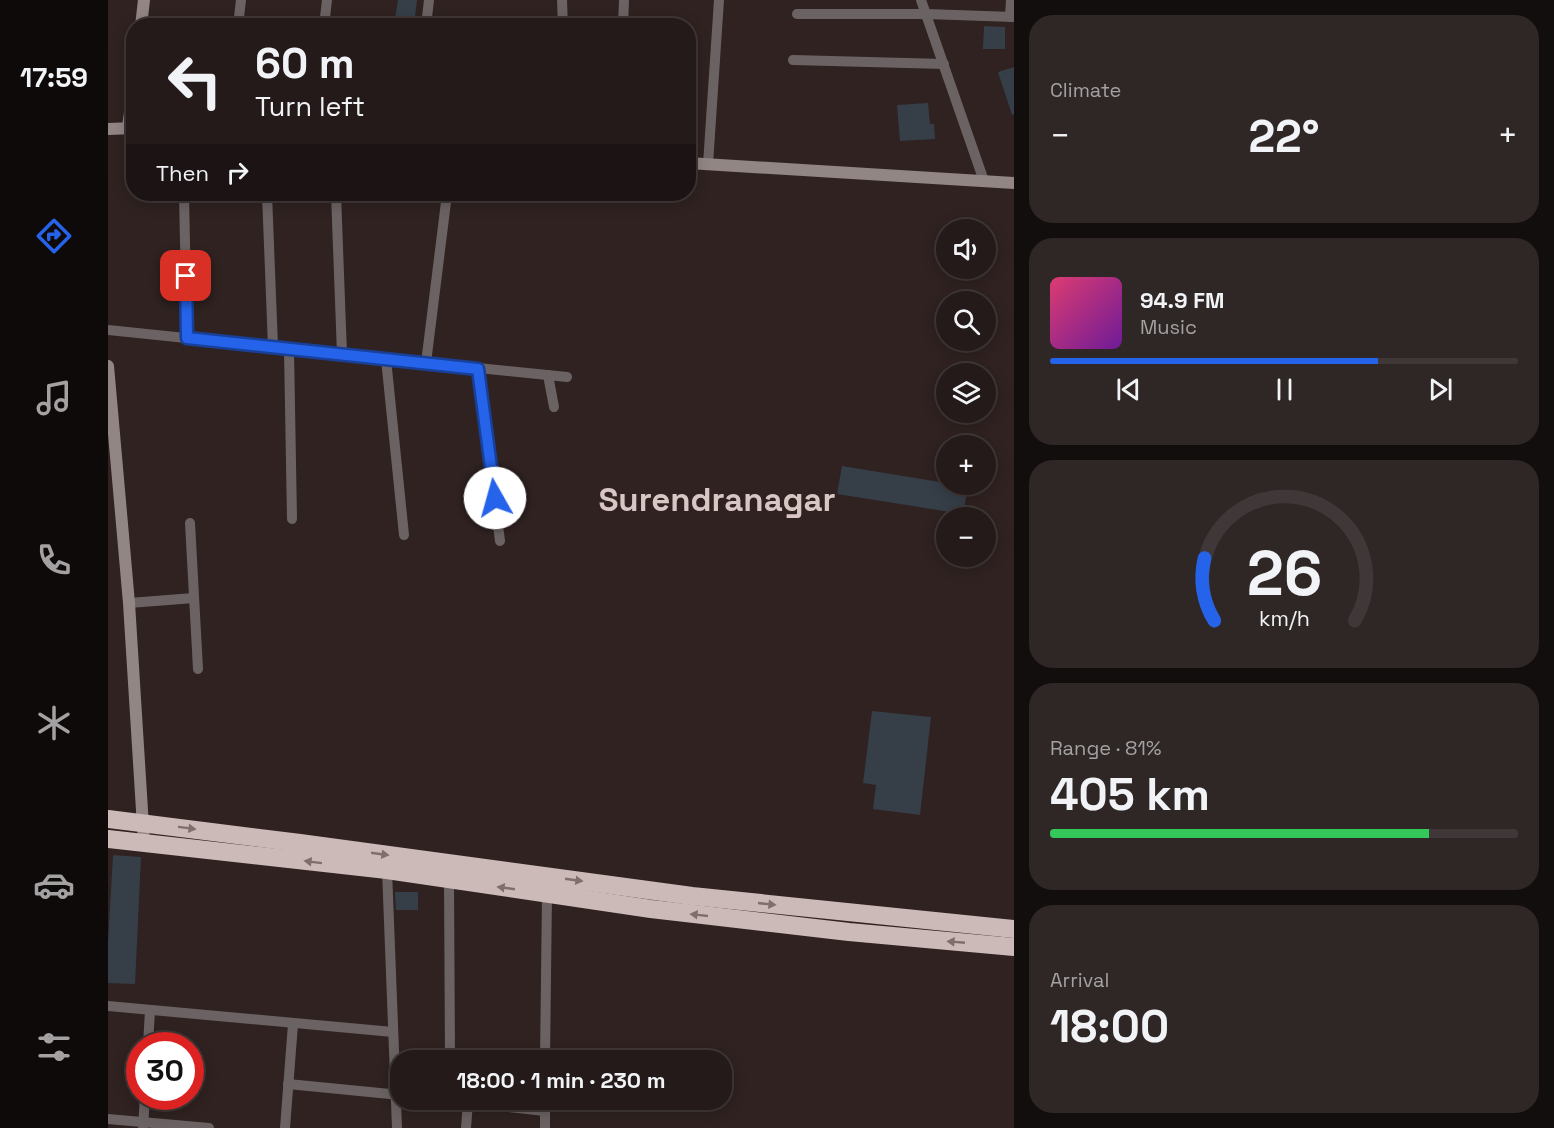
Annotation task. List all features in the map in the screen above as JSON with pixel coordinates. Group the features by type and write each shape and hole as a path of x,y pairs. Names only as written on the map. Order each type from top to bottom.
{"highway":[{"path":"108,819 692,896 1014,929"},
{"path":"108,839 387,870 651,909 849,932 1014,947"}],"street":[{"path":"142,18 144,0"},
{"path":"238,18 241,0"},
{"path":"325,18 327,0"},
{"path":"427,18 429,0"},
{"path":"562,0 563,18"},
{"path":"623,18 624,0"},
{"path":"708,164 719,0"},
{"path":"921,0 984,181"},
{"path":"797,14 1012,17 1011,0"},
{"path":"793,60 944,64"},
{"path":"108,129 126,127"},
{"path":"696,163 1014,183"},
{"path":"184,201 187,338"},
{"path":"267,201 273,347"},
{"path":"336,201 342,354"},
{"path":"426,363 446,201"},
{"path":"108,330 567,377"},
{"path":"289,349 292,519"},
{"path":"386,359 404,535"},
{"path":"108,366 129,603 144,842"},
{"path":"478,369 500,541"},
{"path":"549,375 554,407"},
{"path":"190,523 198,669"},
{"path":"129,603 194,598"},
{"path":"387,870 394,1050"},
{"path":"449,879 450,1050"},
{"path":"546,1050 547,894"},
{"path":"108,1006 393,1032"},
{"path":"149,1032 150,1010"},
{"path":"285,1128 293,1023"},
{"path":"288,1084 390,1093"},
{"path":"143,1125 144,1110"},
{"path":"397,1128 398,1110"},
{"path":"466,1128 467,1110"},
{"path":"536,1110 545,1111 545,1128"},
{"path":"108,1119 143,1125 208,1128"}],"building":[{"path":"398,0 417,0 415,18 395,18"},
{"path":"984,26 1005,27 1005,49 983,49"},
{"path":"1014,67 1014,114 1012,115 998,72"},
{"path":"928,103 930,124 934,124 935,139 900,141 897,105"},
{"path":"842,466 936,481 936,495 967,495 964,507 936,507 936,510 837,494"},
{"path":"872,711 931,717 920,815 873,809 876,785 863,783"},
{"path":"113,855 141,857 135,984 108,983"},
{"path":"395,892 418,892 418,910 396,910"}],"district":[{"name":"Surendranagar","path":"717,500"}],"route":[{"path":"186,276 187,338 478,369 495,498"}]}
